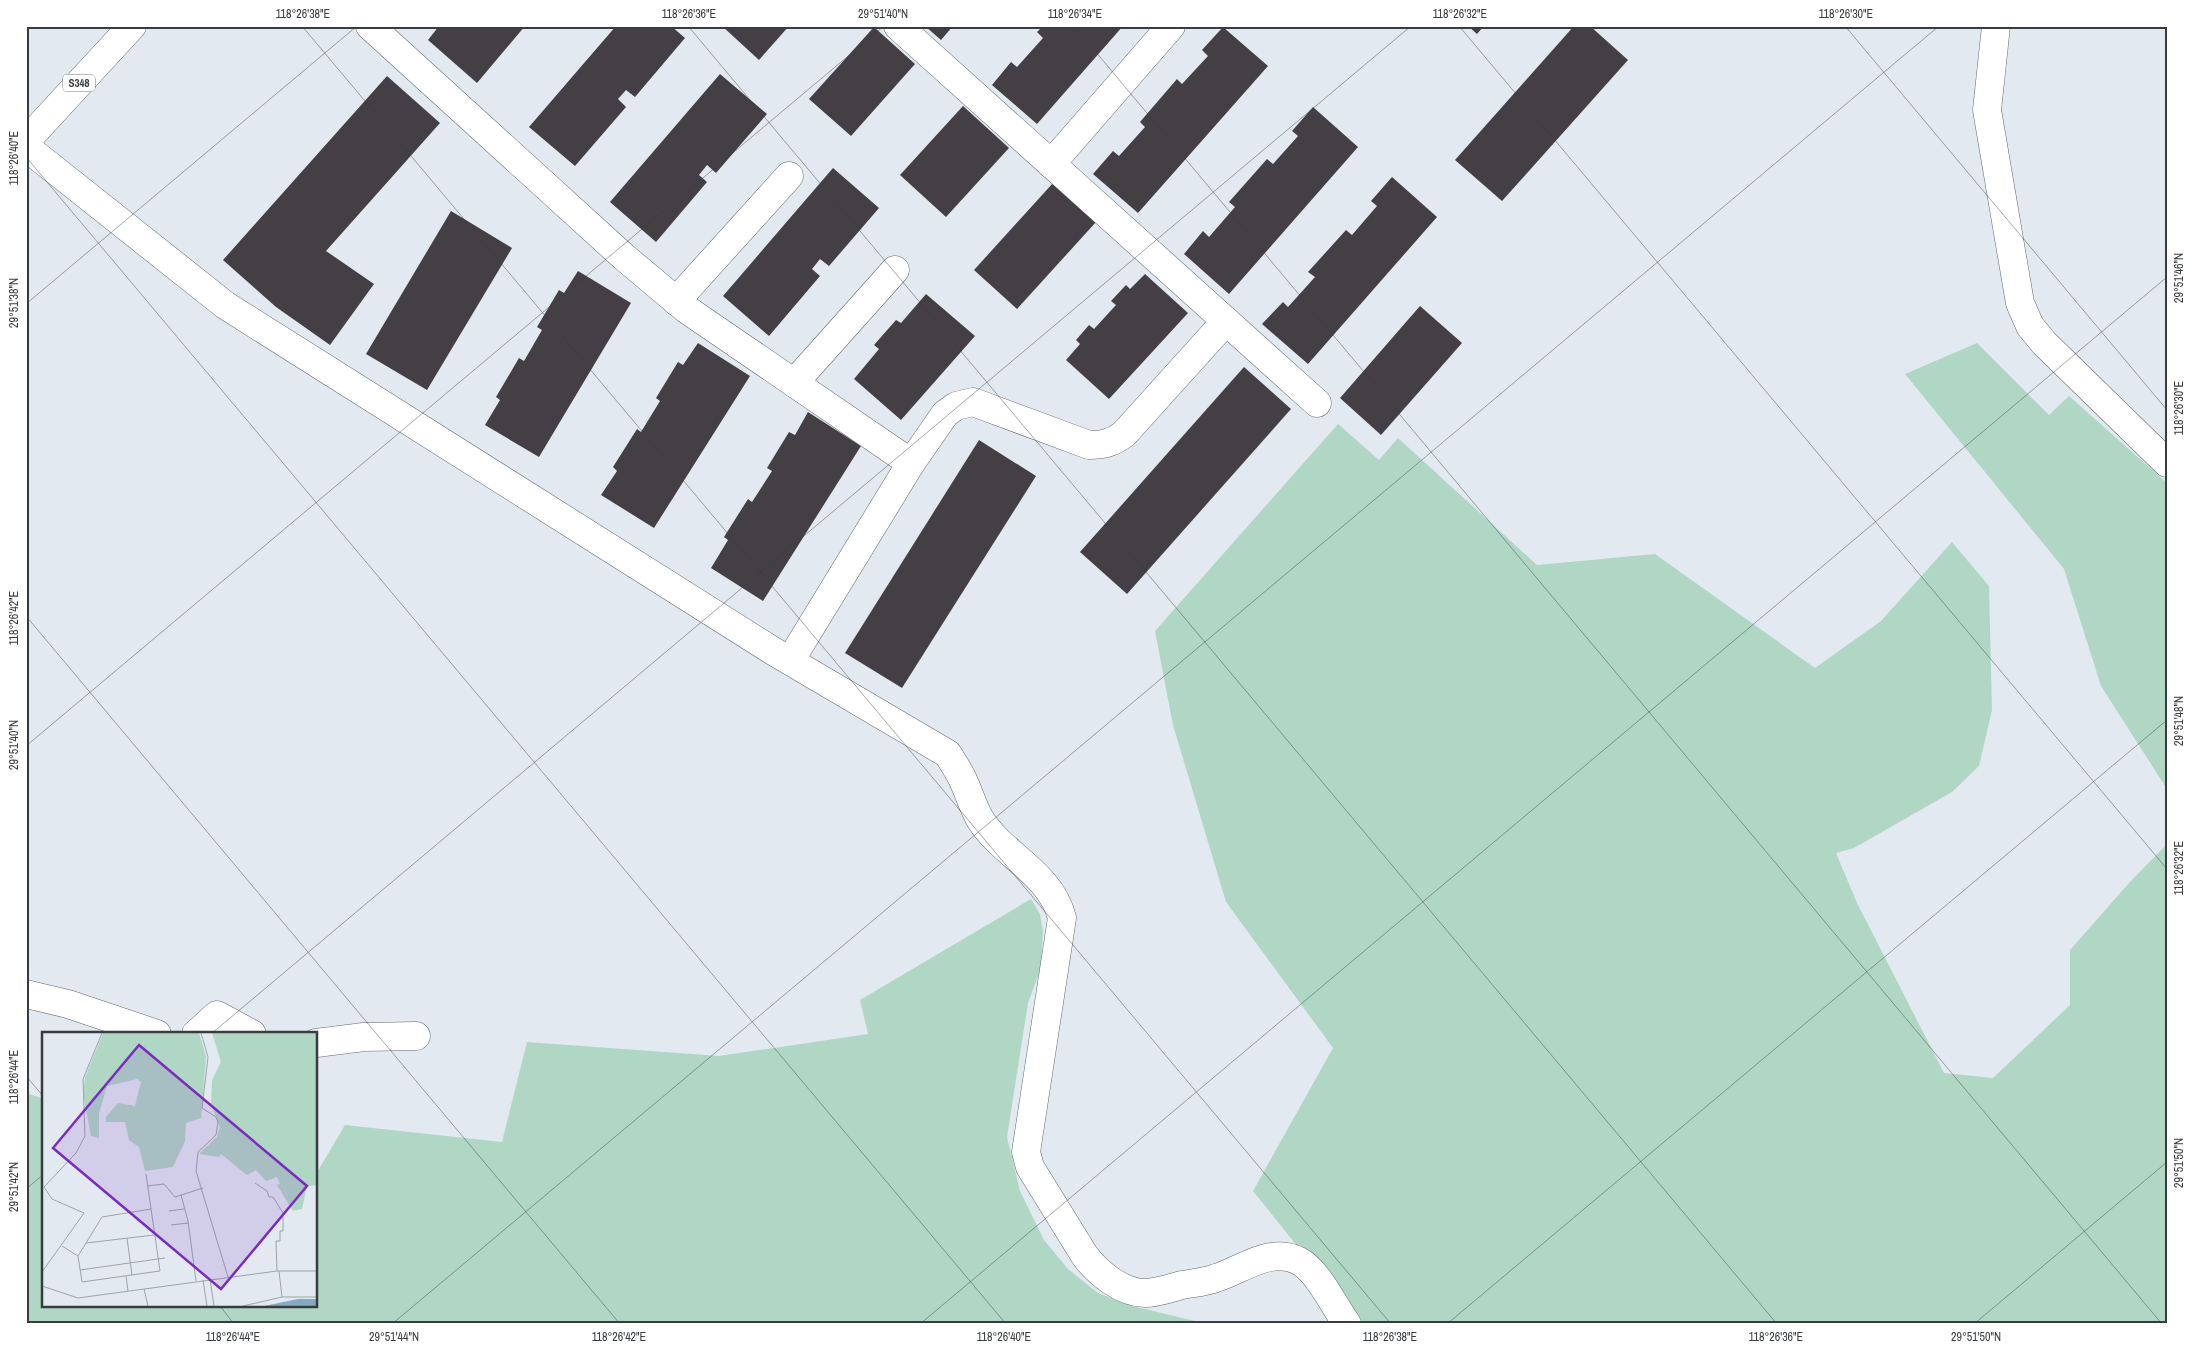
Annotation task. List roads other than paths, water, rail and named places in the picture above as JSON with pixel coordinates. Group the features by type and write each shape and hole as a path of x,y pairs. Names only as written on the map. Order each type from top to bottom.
{"street":[{"name":"S348","path":"26,141 132,26"},
{"path":"370,26 617,251 676,301 912,463"},
{"path":"898,26 1317,403"},
{"path":"1051,164 1171,26"},
{"path":"1996,26 1987,110 2020,303 2030,326 2044,343 2167,463"},
{"path":"26,148 225,305 790,661 948,754 963,780 980,819 1000,842 1042,880 1058,904 1062,918 1026,1152 1030,1167 1093,1267 1117,1284 1144,1293 1215,1279 1256,1261 1269,1257 1284,1256 1298,1260 1309,1268 1347,1324"},
{"path":"676,301 789,176"},
{"path":"794,382 895,270"},
{"path":"790,661 912,463 945,414 956,406 973,402 1089,445 1102,445 1114,442 1124,434 1226,321"},
{"path":"26,994 68,1004 151,1032"},
{"path":"198,1032 217,1015 248,1032"},
{"path":"318,1043 364,1037 416,1036"}]}
